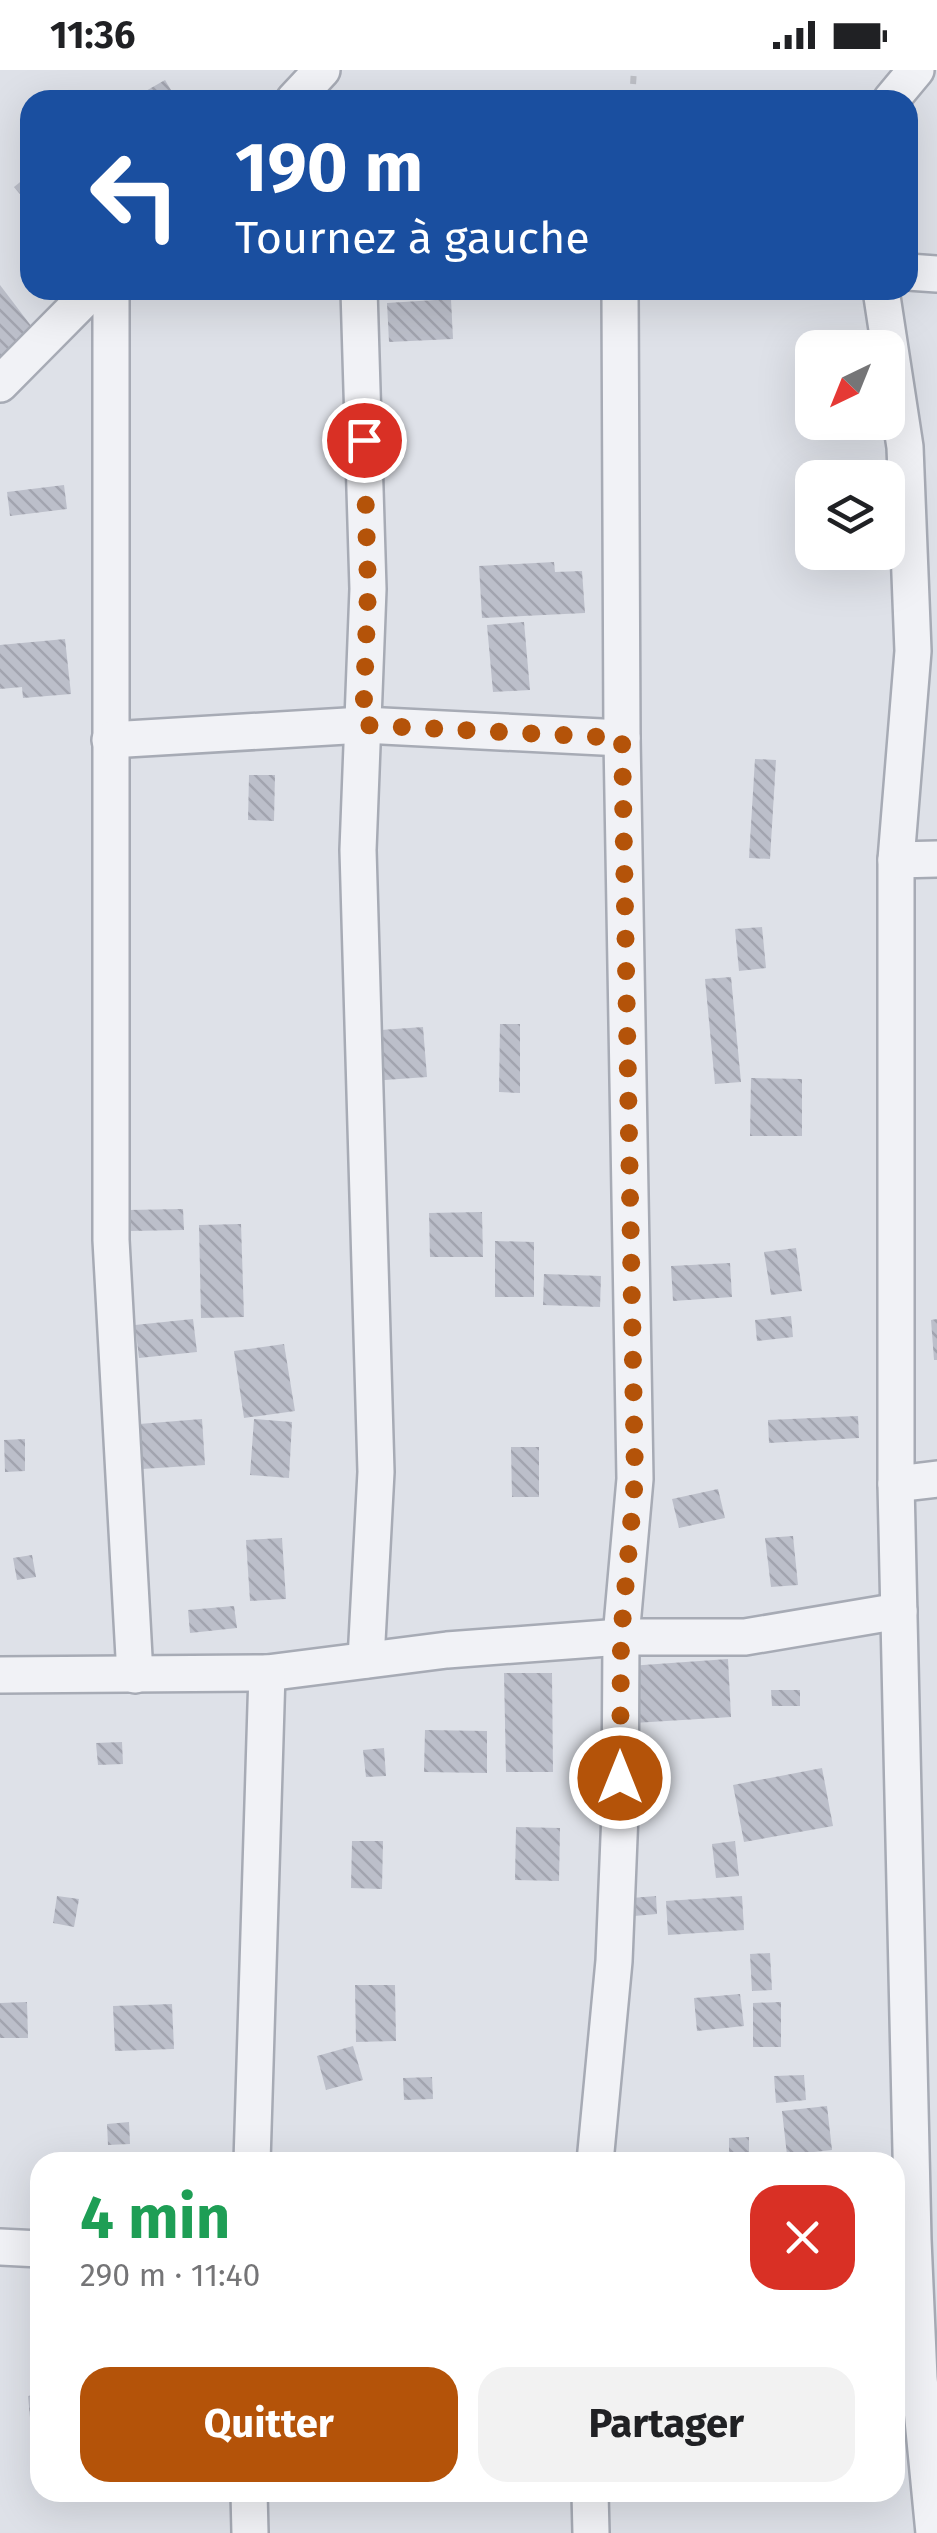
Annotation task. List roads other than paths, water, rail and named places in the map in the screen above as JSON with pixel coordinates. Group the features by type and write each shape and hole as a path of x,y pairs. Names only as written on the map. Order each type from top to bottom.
{"street":[{"path":"305,90 326,70"},
{"path":"900,90 916,70"},
{"path":"0,384 83,300"},
{"path":"111,300 110,1240 135,1675"},
{"path":"359,300 368,589 358,850 376,1472 366,1660"},
{"path":"596,2152 614,1961 621,1637 635,1479 622,738 620,300"},
{"path":"883,300 905,447 913,652 896,860 896,1484 919,2378 934,2533"},
{"path":"110,740 363,725 622,738"},
{"path":"896,860 937,859"},
{"path":"896,1484 937,1480"},
{"path":"0,1676 268,1673 447,1650 621,1637 745,1637 898,1611"},
{"path":"252,2152 268,1673"},
{"path":"0,2247 30,2248"},
{"path":"249,2502 250,2533"},
{"path":"590,2502 591,2533"}]}
